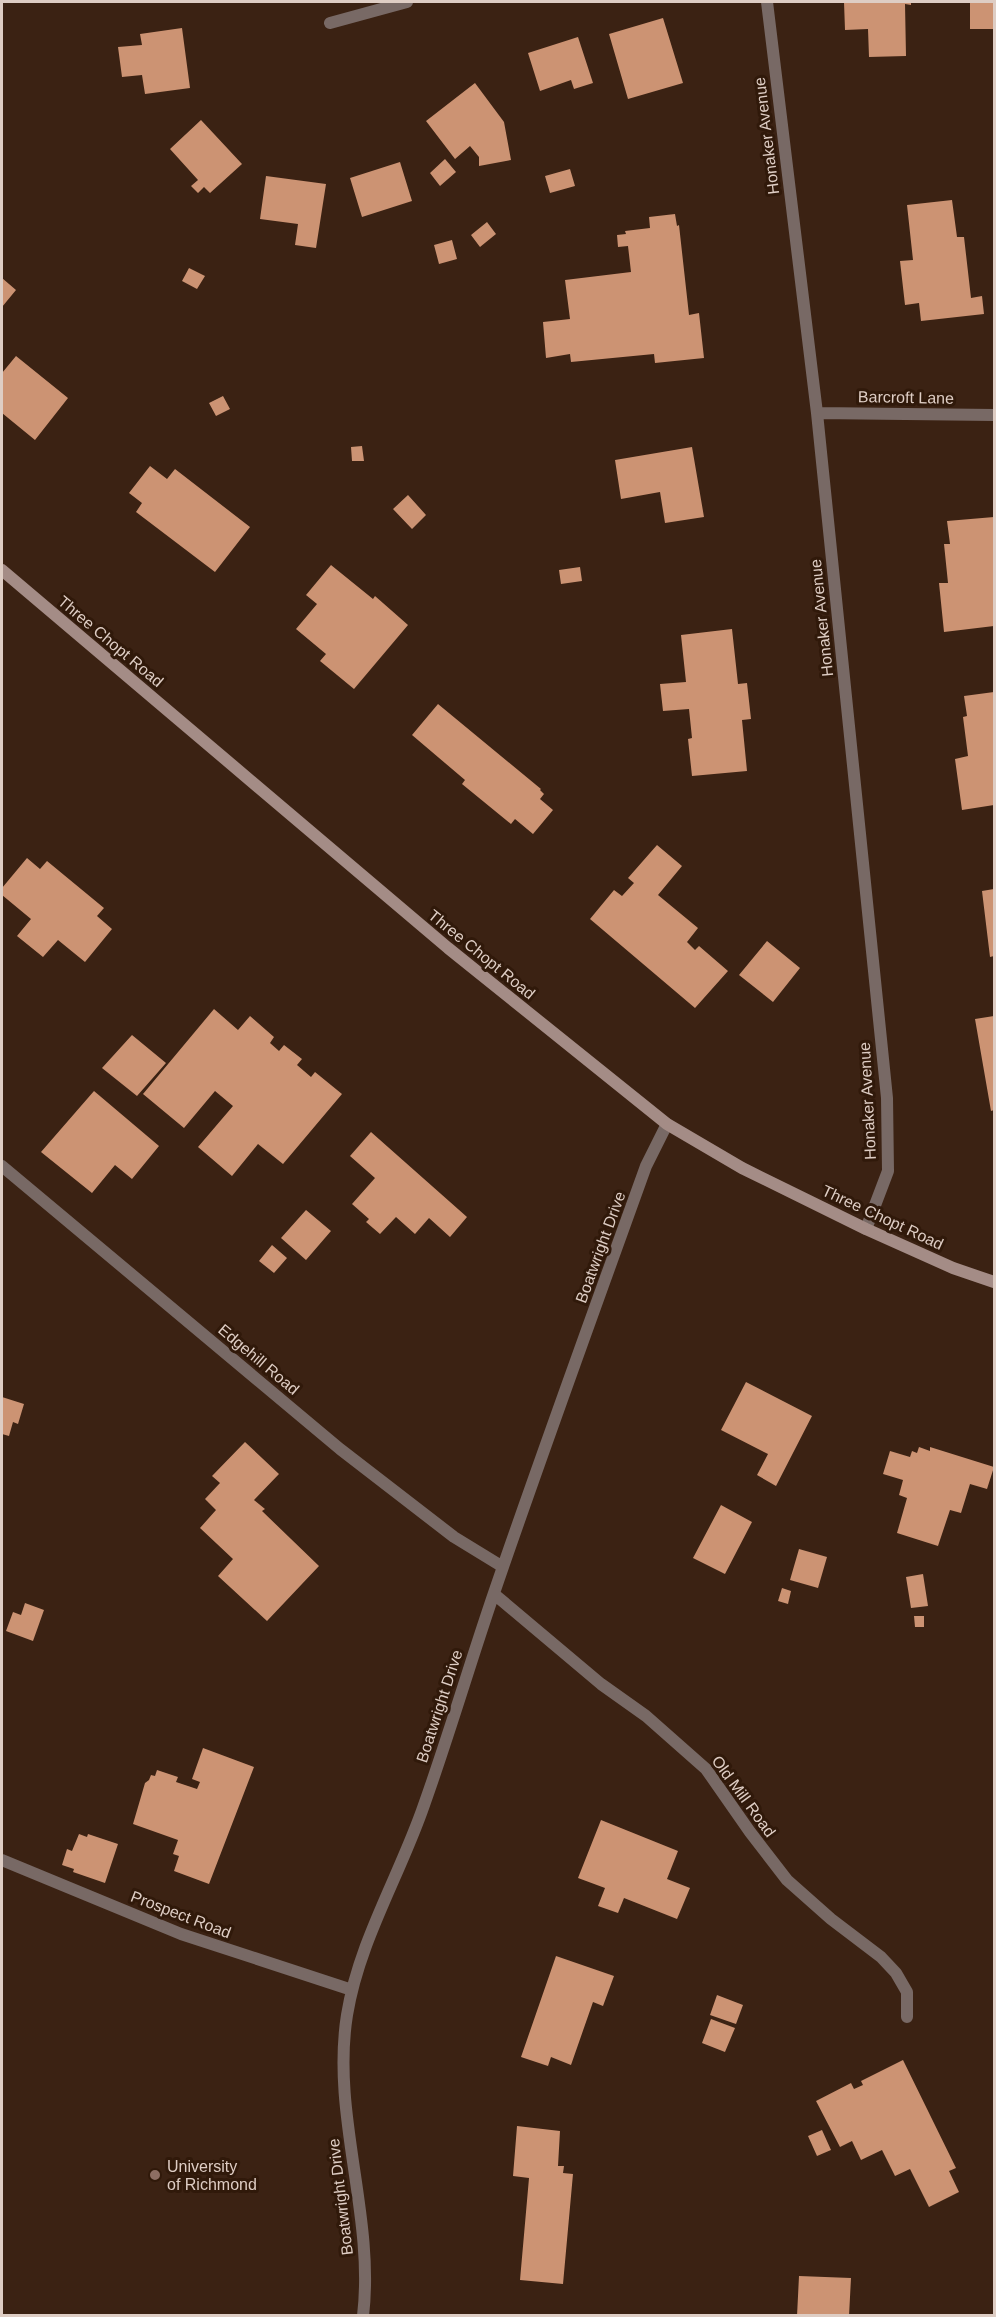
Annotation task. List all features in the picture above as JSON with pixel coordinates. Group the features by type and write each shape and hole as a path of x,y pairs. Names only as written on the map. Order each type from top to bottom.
{"main road":[{"name":"Three Chopt Road","path":"2,570 439,940 667,1124 742,1168 866,1229 953,1269 994,1282"}],"street":[{"path":"330,23 407,2"},
{"name":"Honaker Avenue","path":"767,2 817,412 887,1098 888,1171 866,1229"},
{"name":"Barcroft Lane","path":"817,412 994,415"},
{"name":"Boatwright Drive","path":"363,2316 366,2292 364,2255 345,2078 345,2036 352,1990 365,1950 423,1808 503,1566 646,1166 667,1124"},
{"name":"Edgehill Road","path":"2,1166 340,1449 454,1537 503,1566"},
{"name":"Old Mill Road","path":"494,1593 601,1684 646,1716 706,1769 787,1880 831,1919 881,1957 896,1973 907,1992 907,2017"},
{"name":"Prospect Road","path":"2,1860 181,1934 352,1990"}],"building":[{"path":"844,2 911,2 911,5 905,4 906,56 869,57 868,29 845,30"},
{"path":"970,2 994,2 994,29 970,29"},
{"path":"663,18 683,83 628,99 609,34"},
{"path":"182,28 190,88 145,94 142,75 122,77 118,47 142,45 140,34"},
{"path":"578,37 593,83 574,89 571,80 540,91 528,53"},
{"path":"475,83 504,122 511,160 479,166 479,157 470,146 455,159 426,121"},
{"path":"201,120 242,164 210,193 204,187 198,193 191,186 198,180 170,149"},
{"path":"445,159 456,172 440,186 430,173"},
{"path":"400,162 412,201 362,217 350,178"},
{"path":"570,169 575,186 550,193 545,176"},
{"path":"266,176 326,184 316,248 295,245 298,224 260,219"},
{"path":"952,200 957,237 964,237 971,298 982,296 984,314 921,321 919,303 905,305 900,261 913,260 907,205"},
{"path":"675,214 677,226 679,225 689,315 699,313 704,358 655,363 654,354 571,362 570,354 546,358 543,322 570,319 565,280 631,272 628,246 618,247 617,235 626,234 625,231 650,228 649,217"},
{"path":"487,222 496,234 480,247 471,235"},
{"path":"452,240 457,259 439,264 434,245"},
{"path":"189,268 205,276 197,289 182,281"},
{"path":"2,278 16,290 2,307"},
{"path":"16,356 68,398 35,440 2,413 2,373"},
{"path":"223,396 230,409 216,416 209,403"},
{"path":"362,446 364,461 352,461 351,447"},
{"path":"692,447 704,517 665,523 660,492 621,499 615,460"},
{"path":"150,466 167,479 175,469 250,527 215,572 136,512 142,503 129,493"},
{"path":"408,495 426,515 412,529 393,509"},
{"path":"994,517 994,626 944,632 939,583 948,583 944,544 950,544 947,521"},
{"path":"331,565 373,599 375,596 408,625 354,689 320,661 326,654 296,629 317,604 306,595"},
{"path":"580,567 582,581 561,584 559,570"},
{"path":"732,629 738,684 747,683 751,719 742,720 747,771 692,776 688,739 692,738 689,709 663,711 660,684 686,682 681,635"},
{"path":"994,692 994,805 962,810 955,759 968,756 963,717 967,716 964,696"},
{"path":"438,704 541,789 544,794 540,799 553,810 533,834 515,819 511,824 462,784 465,780 412,735"},
{"path":"657,845 682,866 658,895 698,928 687,942 695,950 699,946 728,971 695,1008 590,919 614,890 622,896 634,883 628,878"},
{"path":"27,858 40,869 47,861 104,908 97,916 112,929 85,962 58,940 43,957 17,936 31,919 2,895 2,888"},
{"path":"994,889 994,956 990,957 982,891"},
{"path":"767,941 800,968 773,1002 739,975"},
{"path":"214,1009 238,1030 250,1016 274,1037 270,1043 279,1051 284,1045 302,1059 297,1065 311,1077 315,1072 342,1094 283,1164 258,1144 232,1176 198,1147 233,1106 215,1091 184,1128 143,1094"},
{"path":"994,1016 994,1110 991,1111 975,1019"},
{"path":"132,1035 166,1063 137,1096 102,1068"},
{"path":"94,1091 159,1146 132,1179 115,1165 92,1193 41,1152"},
{"path":"371,1132 467,1217 450,1237 429,1218 415,1234 396,1217 380,1234 366,1222 369,1219 352,1204 375,1178 350,1156"},
{"path":"306,1210 331,1231 306,1260 281,1238"},
{"path":"272,1245 287,1258 274,1273 259,1261"},
{"path":"746,1382 812,1416 776,1486 757,1475 768,1454 721,1430"},
{"path":"2,1397 24,1404 18,1424 13,1422 9,1436 2,1434"},
{"path":"245,1442 279,1474 254,1500 265,1509 262,1511 319,1566 267,1621 218,1576 233,1559 200,1528 216,1510 205,1499 220,1483 212,1476"},
{"path":"919,1447 930,1451 930,1447 994,1467 987,1489 970,1484 961,1513 950,1510 938,1546 897,1533 907,1498 899,1495 903,1480 883,1474 890,1451 910,1457 912,1451 917,1453"},
{"path":"721,1505 752,1522 725,1574 693,1558"},
{"path":"799,1549 827,1557 818,1588 790,1580"},
{"path":"923,1574 928,1606 911,1608 906,1577"},
{"path":"782,1588 791,1591 788,1604 778,1601"},
{"path":"25,1603 44,1610 33,1641 6,1631 13,1612 21,1615"},
{"path":"914,1616 924,1616 924,1627 915,1627"},
{"path":"203,1748 254,1767 209,1884 174,1871 179,1856 173,1854 178,1840 133,1824 145,1783 151,1775 155,1776 157,1770 178,1777 176,1782 197,1789 200,1782 192,1779"},
{"path":"601,1820 678,1851 667,1879 690,1888 677,1919 624,1898 618,1913 598,1906 605,1888 578,1878"},
{"path":"79,1834 87,1837 88,1834 118,1844 105,1883 73,1872 74,1869 62,1865 67,1849 72,1851"},
{"path":"556,1956 614,1976 603,2006 593,2002 571,2065 551,2057 548,2066 521,2057"},
{"path":"717,1995 743,2005 736,2024 710,2015"},
{"path":"711,2019 735,2028 725,2052 702,2043"},
{"path":"903,2060 956,2168 949,2171 959,2192 929,2207 910,2169 895,2176 882,2150 861,2160 852,2141 840,2147 816,2101 851,2083 854,2089 863,2085 861,2081"},
{"path":"517,2126 560,2131 558,2166 564,2166 563,2173 573,2174 563,2284 520,2280 529,2178 513,2176"},
{"path":"822,2130 831,2150 817,2156 808,2136"},
{"path":"799,2276 851,2278 849,2316 797,2316"}],"place":[{"name":"University of Richmond","path":"155,2175"}]}
